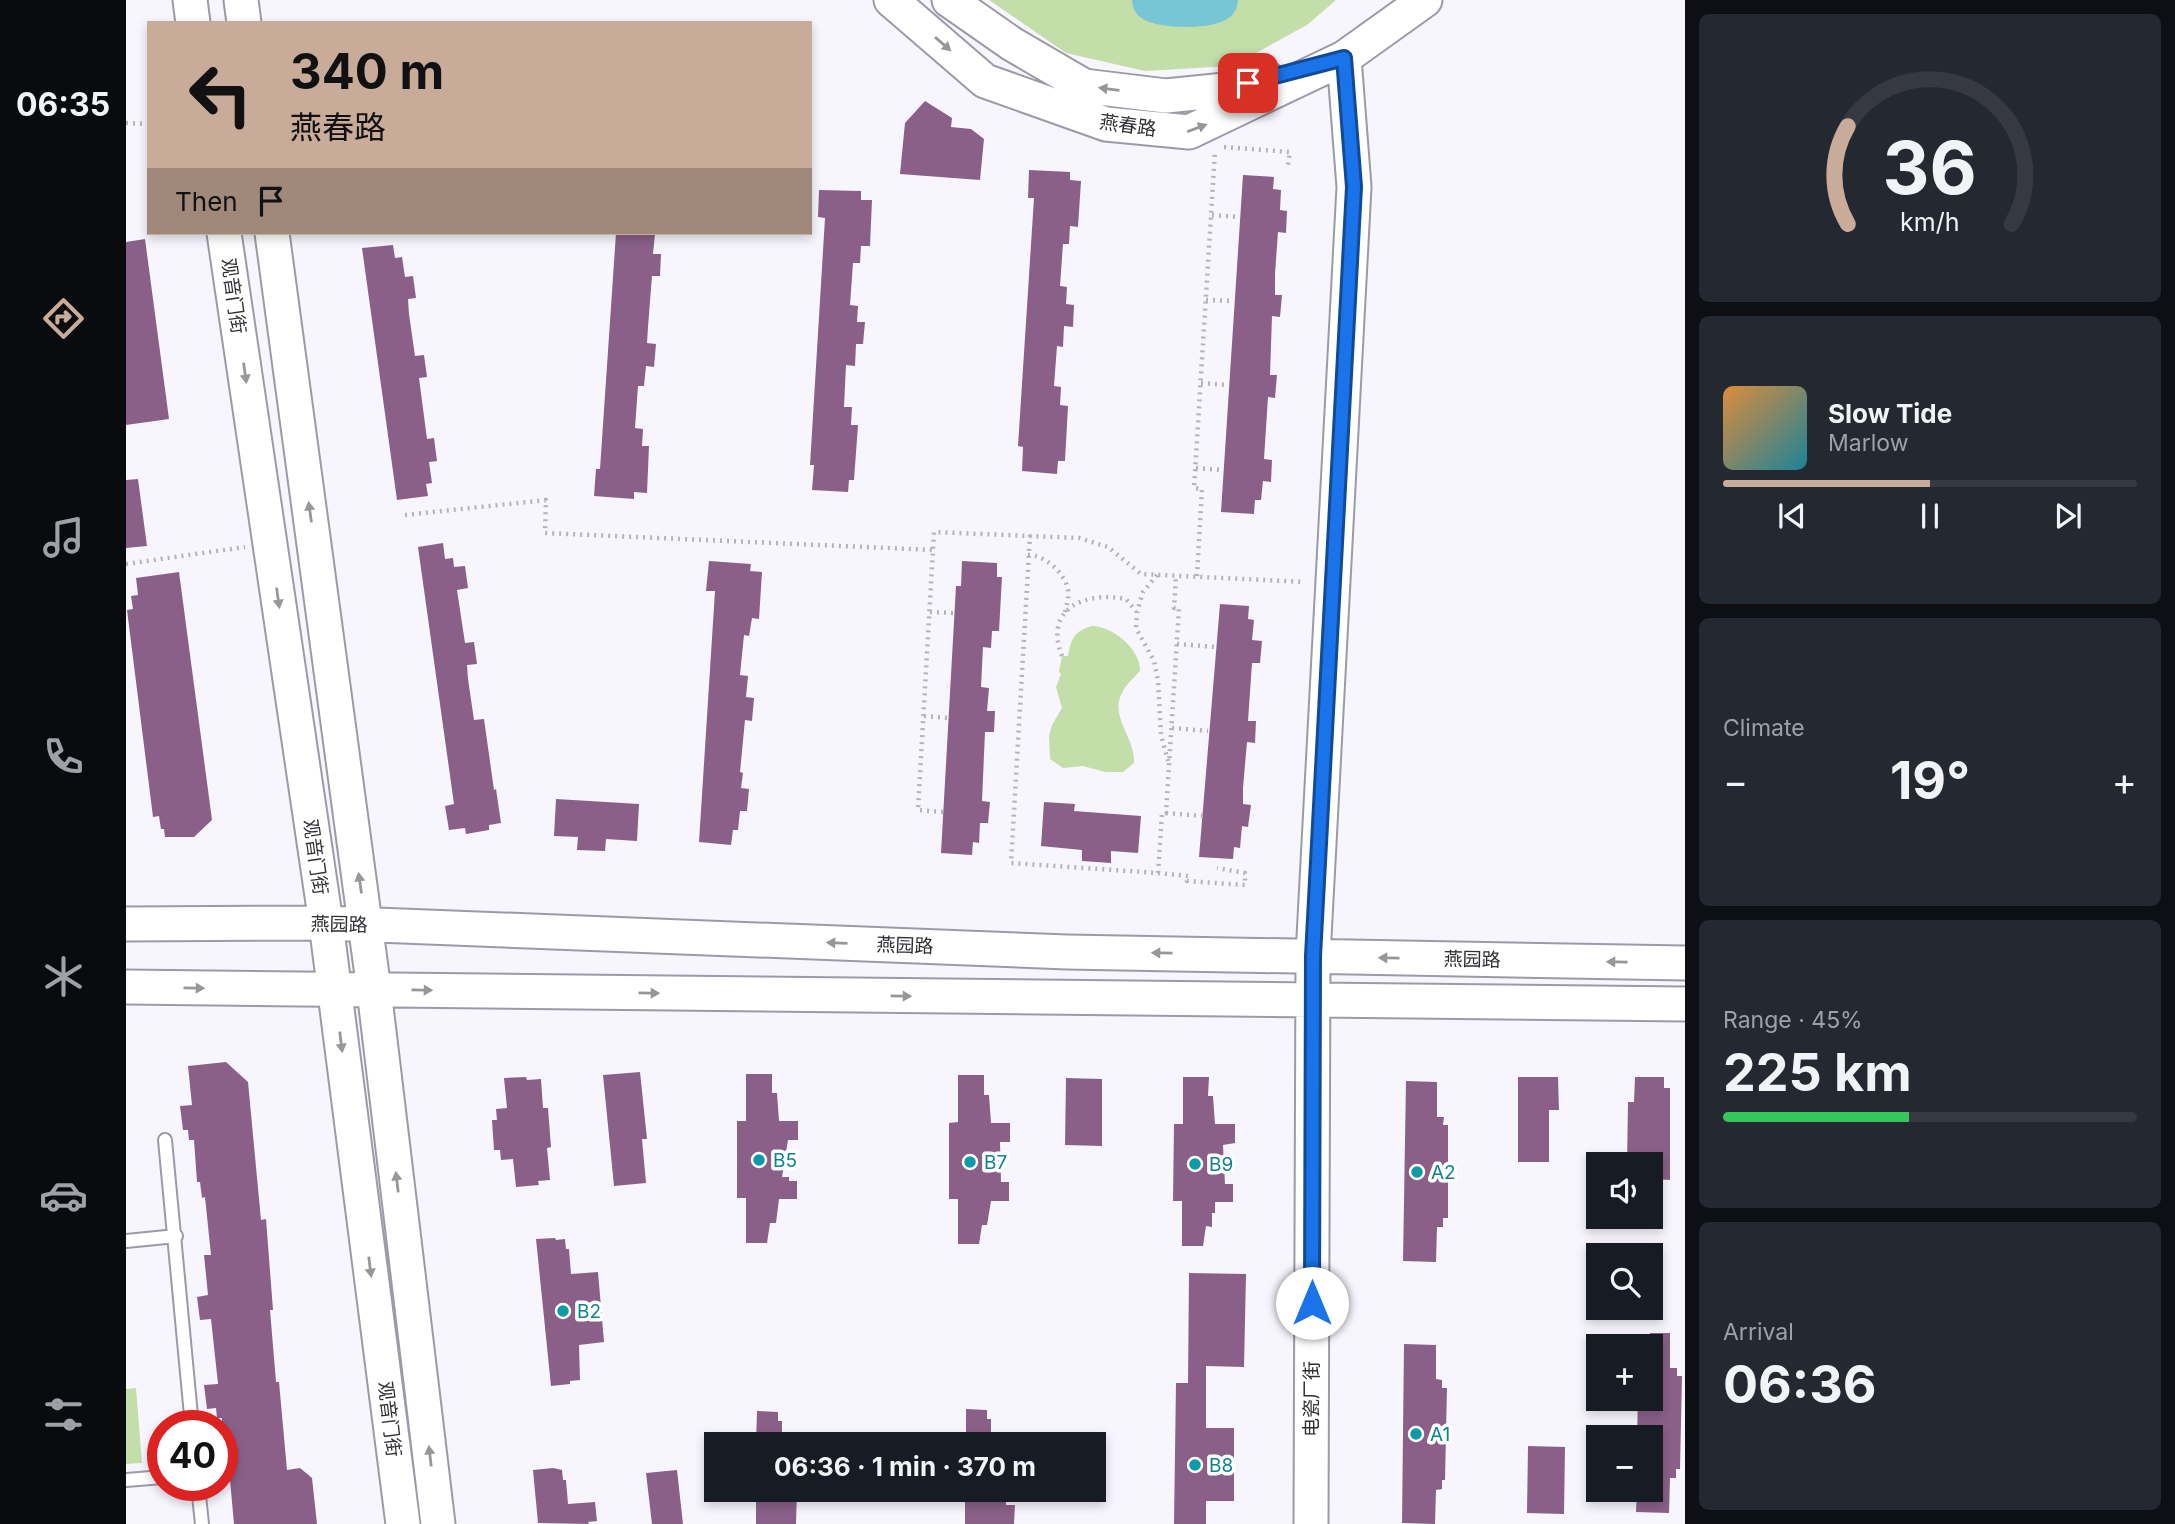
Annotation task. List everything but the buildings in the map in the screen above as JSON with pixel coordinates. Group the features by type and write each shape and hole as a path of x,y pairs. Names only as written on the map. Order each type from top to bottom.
{"street":[{"path":"190,0 194,21"},
{"path":"241,0 244,21"},
{"name":"燕春路","path":"891,0 985,81 1105,124 1189,132 1344,58 1425,0"},
{"name":"燕春路","path":"949,0 1012,44 1084,86 1166,96 1225,90 1344,58"},
{"name":"电瓷厂街","path":"1311,1524 1313,956 1354,187 1344,58"},
{"name":"观音门街","path":"224,235 326,923 403,1524"},
{"name":"观音门街","path":"272,235 374,990 438,1524"},
{"name":"燕园路","path":"126,924 326,923 1067,952 1685,963"},
{"path":"126,987 1685,1004"}],"lane":[{"path":"165,1140 191,1410"},
{"path":"126,1241 176,1236"},
{"path":"126,1480 147,1478"},
{"path":"199,1501 201,1524"}],"path":[{"path":"126,123 147,124"},
{"path":"1197,576 1202,489 1195,488 1216,147 1290,152 1289,165"},
{"path":"1212,215 1240,217"},
{"path":"1206,300 1234,301"},
{"path":"1201,383 1229,385"},
{"path":"1196,468 1223,470"},
{"path":"405,515 546,500 545,533 933,550"},
{"path":"943,812 918,810 934,532 1079,538 1108,547 1141,574 1333,584"},
{"path":"1030,535 1011,863 1157,873 1188,876 1187,881 1245,885 1245,873 1217,868"},
{"path":"126,564 270,544"},
{"path":"1028,555 1044,559 1068,586 1068,597 1058,621 1056,641 1062,656"},
{"path":"1157,575 1143,592 1137,611 1136,628 1154,661 1161,735 1169,766"},
{"path":"1166,813 1180,608 1174,608 1176,575"},
{"path":"1064,612 1097,596 1126,598 1137,611"},
{"path":"930,612 954,613"},
{"path":"1177,644 1216,647"},
{"path":"924,716 949,718"},
{"path":"1172,728 1208,731"},
{"path":"1157,873 1161,813 1203,816"}],"green space":[{"path":"989,0 1336,0 1307,25 1232,66 1145,71 1066,53"},
{"path":"1092,626 1108,630 1124,640 1139,663 1140,671 1126,687 1119,702 1121,719 1134,754 1134,763 1123,772 1105,772 1083,766 1063,768 1050,759 1049,736 1062,708 1056,687 1061,674 1059,672 1062,656 1068,656 1072,640 1077,633"},
{"path":"136,1388 142,1463 126,1464 126,1389"}],"waterway":[{"path":"1154,0 1185,5 1216,0"}],"place":[{"name":"B5","path":"759,1160"},
{"name":"B7","path":"970,1162"},
{"name":"B9","path":"1195,1164"},
{"name":"A2","path":"1417,1172"},
{"name":"B2","path":"563,1311"},
{"name":"A1","path":"1416,1434"},
{"name":"B8","path":"1195,1465"}],"route":[{"path":"1248,83 1344,58 1354,187 1313,956 1312,1303"}]}
